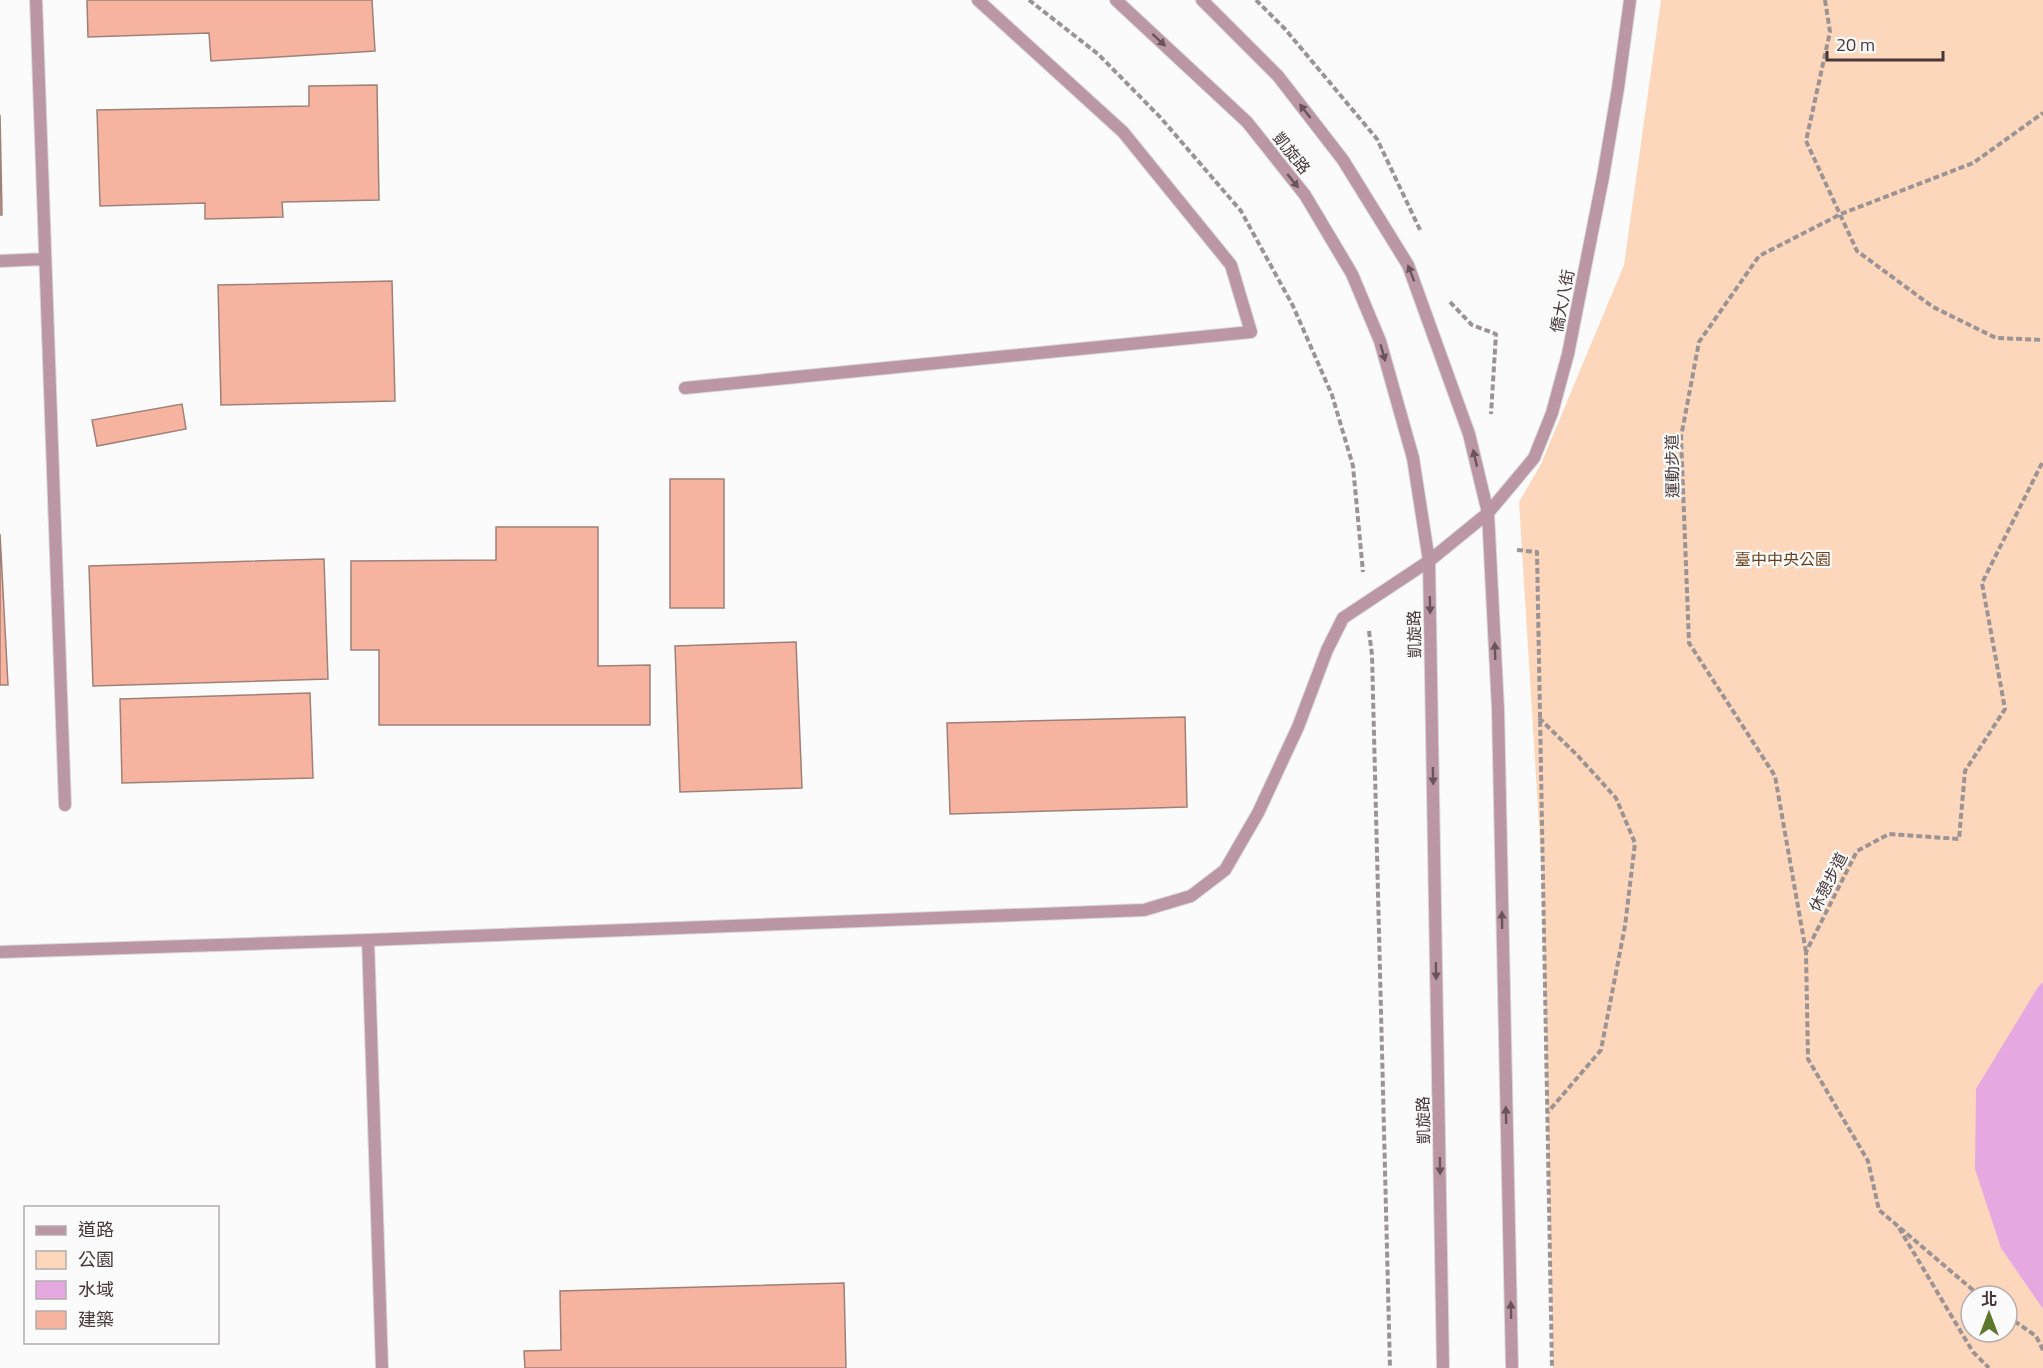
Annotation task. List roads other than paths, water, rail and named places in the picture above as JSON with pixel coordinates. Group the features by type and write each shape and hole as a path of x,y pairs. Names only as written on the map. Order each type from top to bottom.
{"street":[{"path":"36,0 65,805"},
{"path":"685,388 1251,332 1231,265 1123,132 978,0"},
{"name":"凱旋路","path":"1116,0 1247,123 1305,195 1352,274 1380,341 1413,458 1429,561 1443,1368"},
{"path":"1202,0 1278,76 1343,160 1408,265 1469,434 1488,513 1498,709 1512,1368"},
{"name":"僑大八街","path":"0,952 1144,910 1191,896 1225,870 1258,813 1298,727 1327,650 1343,618 1429,561 1488,513 1534,458 1552,413 1568,354 1603,177 1630,0"},
{"path":"0,261 45,259"},
{"path":"368,940 382,1368"}],"water":[{"path":"2043,982 2043,1309 2001,1248 1975,1169 1976,1089"}],"park label":[{"name":"臺中中央公園","path":"1783,559"}]}
